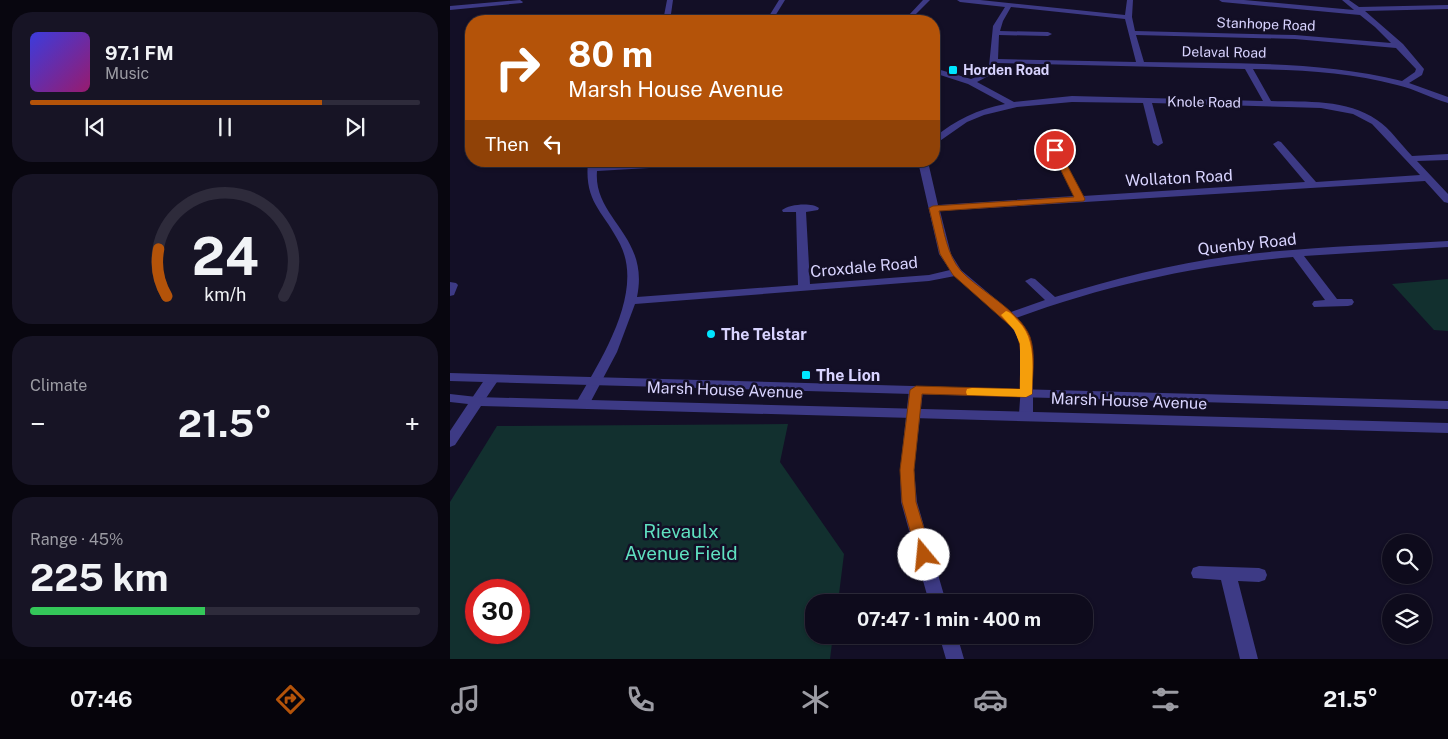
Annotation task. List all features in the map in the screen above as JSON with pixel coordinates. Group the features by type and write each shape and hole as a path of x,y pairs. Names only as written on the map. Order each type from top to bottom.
{"street":[{"path":"668,15 670,0"},
{"path":"773,15 782,0"},
{"path":"910,15 927,0"},
{"path":"960,0 1128,17"},
{"path":"1130,0 1128,17 1140,63"},
{"path":"1222,0 1362,11 1448,7"},
{"path":"1345,0 1362,11 1400,46 1420,69 1419,73 1404,84"},
{"path":"450,8 478,3 520,2"},
{"path":"971,82 988,74 993,69 996,61 996,33 1000,20 1010,5"},
{"path":"996,33 1048,34"},
{"name":"Stanhope Road","path":"1132,33 1286,36 1400,46"},
{"name":"Delaval Road","path":"996,61 1247,65 1334,70 1404,84 1448,100"},
{"path":"1247,65 1268,103"},
{"path":"940,72 971,82 1011,104"},
{"name":"Knole Road","path":"940,137 969,116 1011,104 1072,99 1321,105 1356,112 1375,122 1448,200"},
{"path":"1147,101 1158,143"},
{"path":"1267,142 1282,143 1313,185"},
{"path":"1038,146 1059,148 1080,199"},
{"path":"1410,159 1448,157"},
{"path":"583,404 627,314 634,278 630,257 616,229 595,200 591,180 592,167"},
{"path":"924,167 945,254 957,272 1020,328 1026,344 1026,416"},
{"name":"Wollaton Road","path":"933,208 1427,178"},
{"path":"787,210 814,208"},
{"path":"801,209 804,288"},
{"name":"Quenby Road","path":"1009,317 1053,301 1172,270 1221,262 1296,254 1448,244"},
{"path":"1296,254 1334,303"},
{"name":"Croxdale Road","path":"630,301 929,278 957,272"},
{"path":"1031,281 1053,301"},
{"path":"1318,304 1348,302"},
{"name":"Marsh House Avenue","path":"450,377 1448,405"},
{"path":"450,442 492,378"},
{"path":"916,390 907,470 909,502 936,594"},
{"name":"Marsh House Avenue","path":"450,398 477,401 1448,428"},
{"path":"1199,573 1259,575"},
{"path":"1228,574 1249,659"},
{"path":"951,644 955,659"}],"green space":[{"path":"1448,279 1448,331 1434,330 1392,284"},
{"name":"Rievaulx Avenue Field","path":"788,424 780,462 844,554 839,594 805,594 805,644 832,644 830,659 450,659 450,502 497,426"}],"slow traffic":[{"path":"972,392 1026,394 1026,344 1020,328 1006,315"}],"place":[{"name":"Horden Road","path":"953,70"},
{"name":"The Telstar","path":"711,334"},
{"name":"The Lion","path":"806,375"}],"route":[{"path":"924,555 909,502 907,470 916,390 1026,394 1027,357 1026,344 1020,328 957,272 945,254 933,208 1080,199 1055,150"}]}
